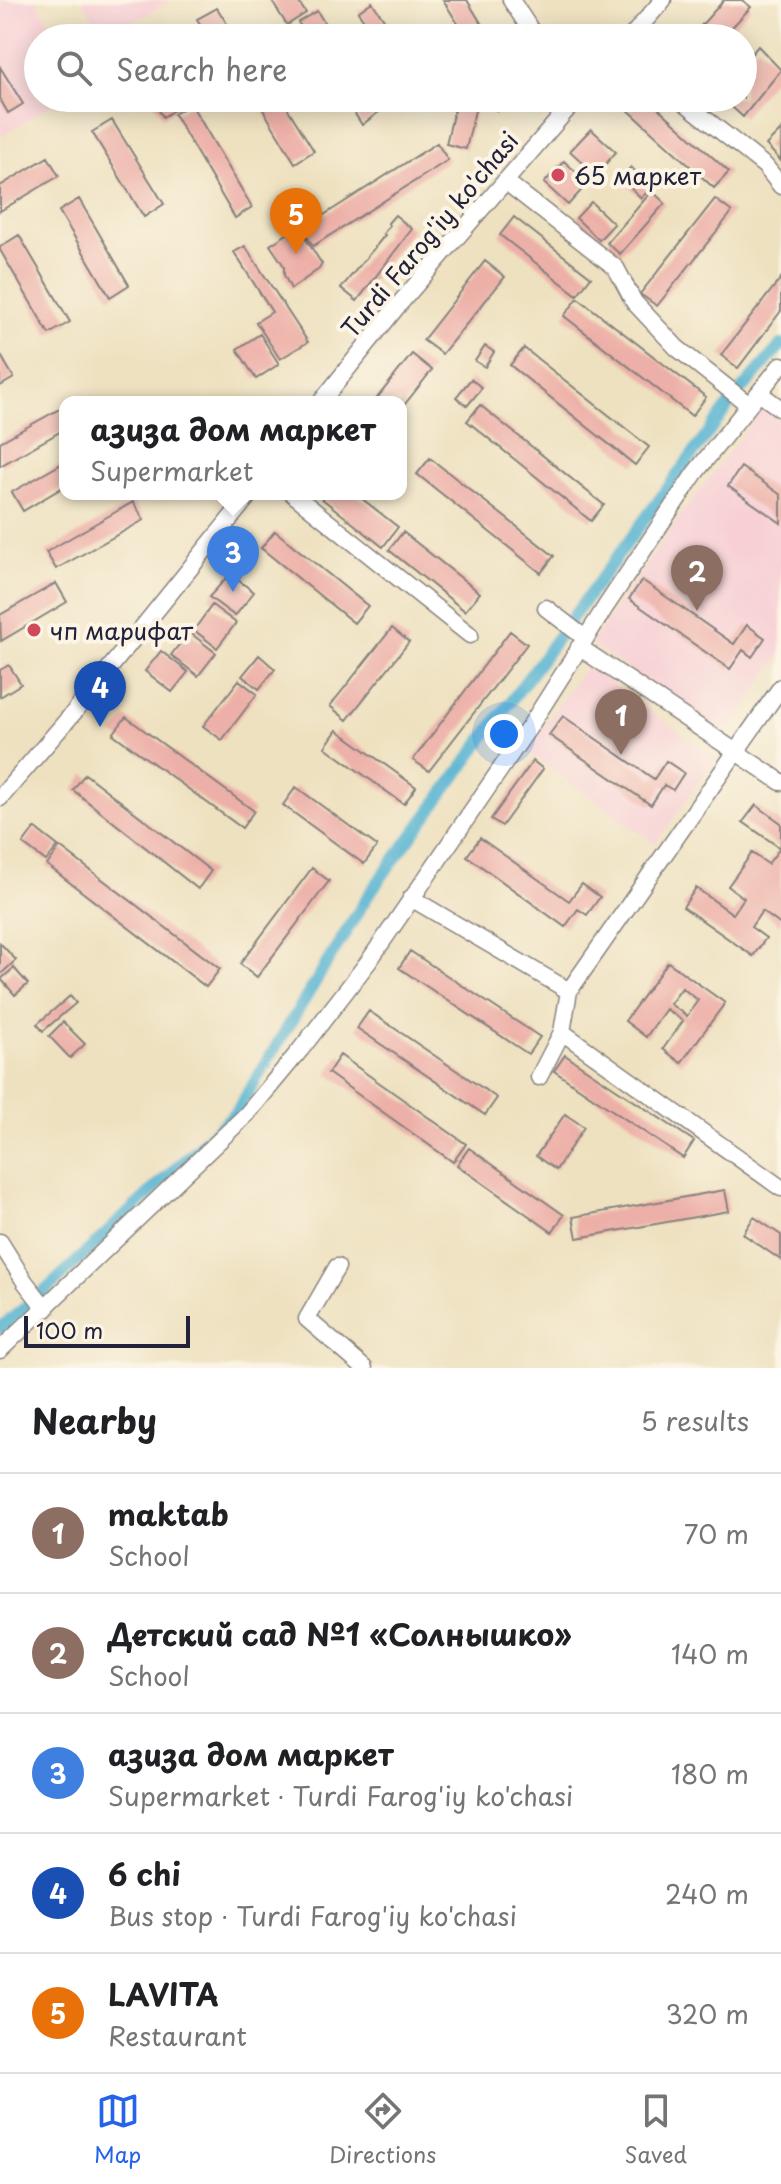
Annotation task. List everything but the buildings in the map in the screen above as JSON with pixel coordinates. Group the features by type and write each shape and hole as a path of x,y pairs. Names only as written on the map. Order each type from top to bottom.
{"street":[{"path":"511,0 527,24"},
{"path":"642,24 663,0"},
{"name":"Turdi Farog'iy ko'chasi","path":"326,396 382,325 564,112"},
{"path":"697,112 765,166 781,186"},
{"path":"505,181 616,268 634,302 677,348 746,398 781,409"},
{"path":"0,1350 246,1115 369,961 530,726 746,398 781,365"},
{"path":"0,798 75,711 245,500"},
{"path":"301,500 470,635"},
{"path":"547,608 582,643 781,782"},
{"path":"539,1077 562,1032 569,991 781,687"},
{"path":"411,898 569,991"},
{"path":"562,1032 781,1188"},
{"path":"0,1242 46,1309"},
{"path":"337,1267 307,1319 364,1368"}],"shaded area":[{"path":"0,0 36,0 51,24 24,24 24,112 40,112 0,137"},
{"path":"81,0 170,0 132,24 97,24"},
{"path":"763,408 781,420 781,654 727,734 590,644 685,509"},
{"path":"587,665 716,759 655,844 526,751"}],"waterway":[{"path":"43,1293 236,1112 369,894 731,402 781,345"},
{"path":"0,1328 27,1306"}],"place":[{"name":"65 маркет","path":"558,175"},
{"name":"LAVITA","path":"296,254"},
{"name":"азиза дом маркет","path":"233,592"},
{"name":"Детский сад №1 «Солнышко»","path":"697,611"},
{"name":"чп марифат","path":"34,630"},
{"name":"6 chi","path":"100,727"},
{"name":"maktab","path":"621,755"}]}
